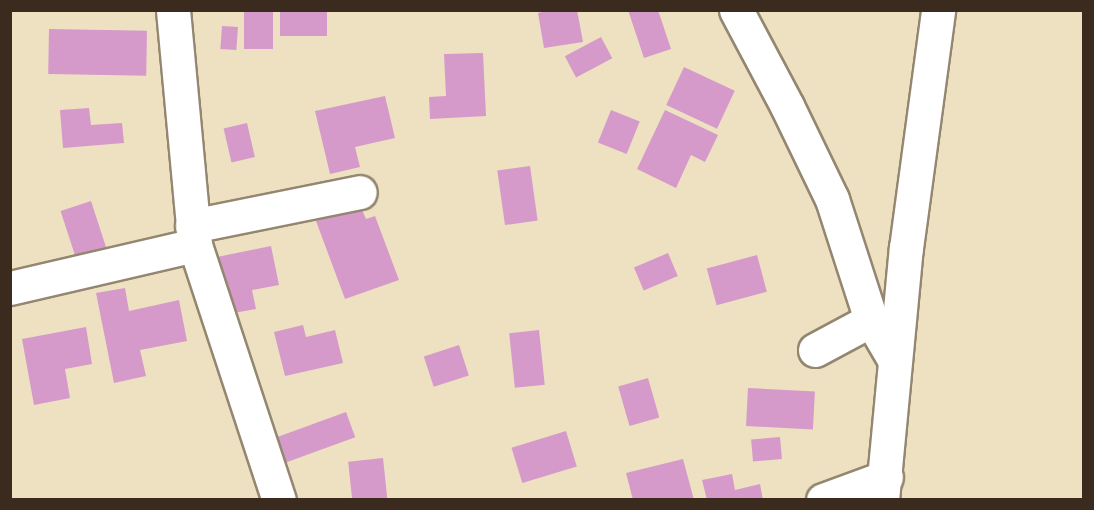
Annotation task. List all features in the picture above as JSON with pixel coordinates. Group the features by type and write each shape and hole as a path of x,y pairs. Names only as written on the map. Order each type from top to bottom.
{"street":[{"path":"173,10 194,236 279,500"},
{"path":"736,10 787,106 832,199 871,320 894,359"},
{"path":"823,500 884,488 894,359 906,248 938,10"},
{"path":"10,288 360,192"},
{"path":"815,350 871,320"}],"building":[{"path":"244,10 273,10 273,49 244,49"},
{"path":"280,10 327,10 327,36 280,36"},
{"path":"550,10 577,10 583,42 544,48 538,13"},
{"path":"628,10 658,10 671,49 644,58"},
{"path":"222,26 238,27 236,50 220,49"},
{"path":"49,29 147,31 146,76 48,74"},
{"path":"601,37 612,58 576,77 565,56"},
{"path":"483,53 486,116 430,119 429,97 446,96 444,54"},
{"path":"684,67 735,91 717,129 666,105"},
{"path":"385,96 395,138 355,147 360,167 330,174 315,111"},
{"path":"89,108 91,125 122,123 124,143 63,148 60,110"},
{"path":"611,110 640,122 627,154 598,142"},
{"path":"665,110 718,135 705,162 691,155 676,188 637,169"},
{"path":"247,123 255,157 231,163 224,128"},
{"path":"530,166 538,220 505,225 497,171"},
{"path":"91,201 108,252 77,262 61,211"},
{"path":"360,205 366,219 375,216 399,280 345,299 316,221"},
{"path":"271,246 279,285 252,290 256,309 228,314 217,257"},
{"path":"668,253 678,276 644,290 634,267"},
{"path":"757,255 767,292 717,305 707,268"},
{"path":"125,288 129,311 179,300 187,341 140,350 146,376 114,383 96,293"},
{"path":"303,325 306,337 335,330 343,363 285,376 274,332"},
{"path":"86,327 92,364 65,369 70,398 34,405 22,339"},
{"path":"539,330 545,385 515,388 509,333"},
{"path":"459,345 469,375 434,387 424,356"},
{"path":"648,378 659,417 630,426 618,387"},
{"path":"748,388 815,392 813,429 746,426"},
{"path":"346,412 355,437 284,463 275,438"},
{"path":"566,431 577,466 522,483 511,448"},
{"path":"780,437 782,459 753,461 751,440"},
{"path":"383,458 387,498 352,500 348,462"},
{"path":"683,459 694,500 633,500 626,473"},
{"path":"732,474 735,490 760,484 763,500 707,500 702,480"}]}
